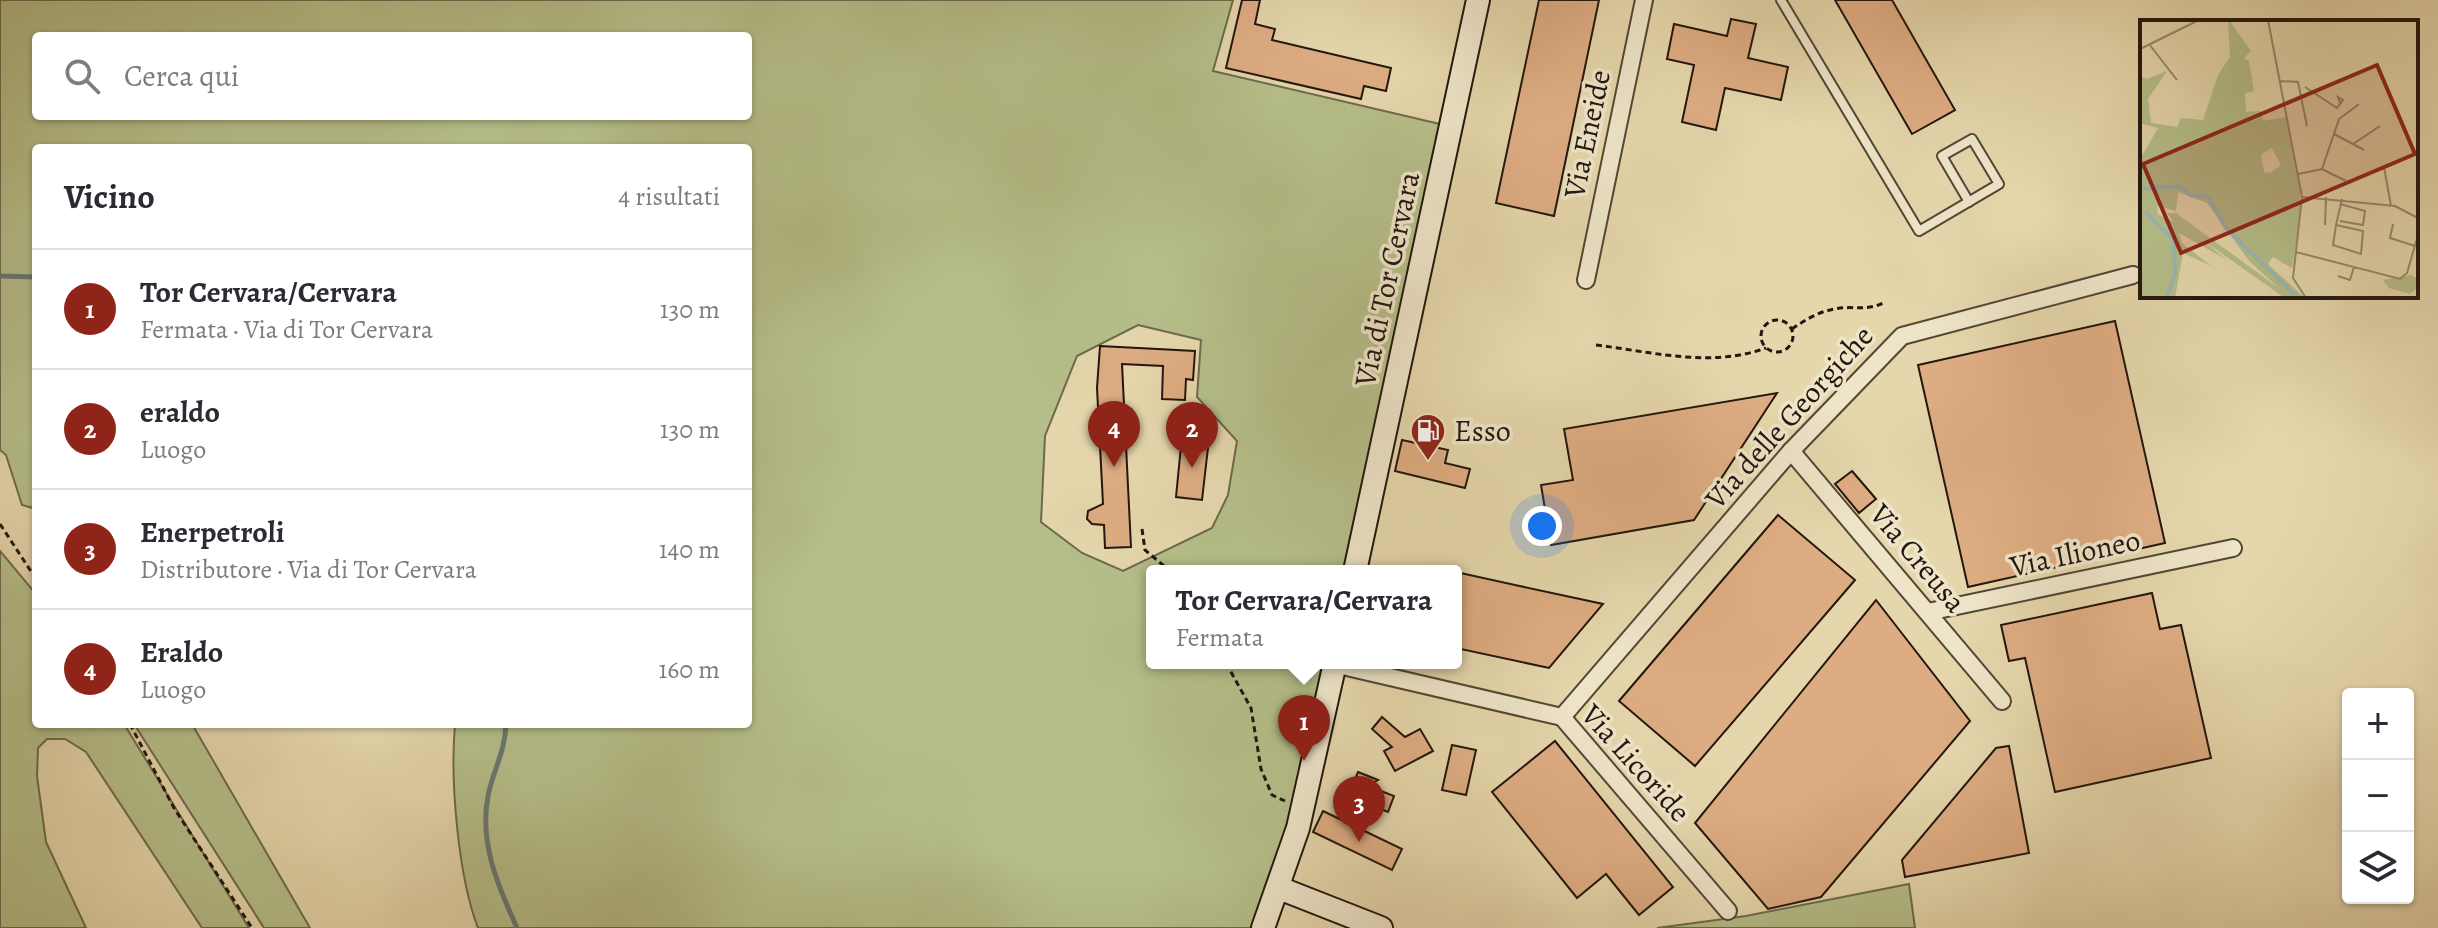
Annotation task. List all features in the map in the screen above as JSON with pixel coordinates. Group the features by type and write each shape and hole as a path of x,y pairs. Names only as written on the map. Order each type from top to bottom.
{"street":[{"name":"Via di Tor Cervara","path":"1356,565 1478,0"},
{"name":"Via Eneide","path":"1586,280 1644,0"},
{"name":"Via delle Georgiche","path":"1562,717 1791,451 1902,336 2133,275"},
{"name":"Via Creusa","path":"1791,451 2002,701"},
{"name":"Via Ilioneo","path":"1928,612 2233,548"},
{"path":"1263,928 1279,888 1303,805 1334,669"},
{"name":"Via Licoride","path":"1356,669 1562,717 1728,911"},
{"path":"1279,888 1381,928"}],"lane":[{"path":"1781,0 1919,231 1969,202 1999,184 1972,139 1942,156 1969,202"}],"path":[{"path":"1792,329 1812,316 1836,308 1873,309 1885,302"},
{"path":"1772,320 1784,321 1792,329 1793,340 1787,350 1776,353 1766,348 1760,338 1763,327 1772,320"},
{"path":"1596,345 1710,359 1766,348"},
{"path":"0,524 32,573"},
{"path":"1142,529 1145,550 1163,565"},
{"path":"1229,669 1251,708 1261,769 1272,795 1303,805"},
{"path":"132,728 174,808 252,928"}],"green space":[{"path":"0,0 1233,0 1213,71 1440,124 1347,565 1146,565 1146,669 1325,669 1288,827 1251,928 478,928 465,882 457,828 455,728 752,728 752,144 32,144 32,508 22,505 6,455 0,450","holes":["1138,325 1201,340 1197,397 1237,441 1228,495 1212,528 1123,571 1082,553 1041,522 1045,436 1077,356"]},
{"path":"0,551 32,589 32,728 126,728 249,928 202,928 86,752 65,739 47,739 38,748 37,776 46,842 86,928 0,928"},
{"path":"137,728 194,728 310,928 264,928"},
{"path":"1909,884 1915,928 1657,928 1746,916"}],"building":[{"path":"1242,0 1260,0 1255,24 1275,29 1272,40 1391,68 1386,91 1364,86 1361,99 1226,68"},
{"path":"1539,0 1599,0 1554,216 1496,203"},
{"path":"1835,0 1892,0 1955,110 1912,134"},
{"path":"1731,19 1756,24 1748,58 1788,67 1781,100 1725,88 1716,130 1682,122 1694,65 1667,59 1674,24 1727,36"},
{"path":"2115,321 2165,543 1968,587 1918,365"},
{"path":"1100,346 1195,351 1193,380 1186,379 1185,400 1162,399 1163,366 1122,364 1131,547 1105,548 1104,525 1092,524 1087,519 1088,511 1103,504 1097,388"},
{"path":"1777,393 1694,520 1551,545 1541,485 1573,480 1564,429"},
{"path":"1182,436 1209,439 1202,500 1176,497"},
{"path":"1402,440 1448,450 1445,463 1470,469 1465,488 1395,471"},
{"path":"1852,471 1876,499 1859,513 1835,484"},
{"path":"1778,515 1855,580 1695,766 1619,701"},
{"path":"1462,573 1603,604 1549,668 1462,649"},
{"path":"2152,593 2160,629 2181,625 2211,758 2055,792 2025,658 2009,661 2001,625"},
{"path":"1876,600 1970,721 1821,897 1768,909 1695,823"},
{"path":"1382,717 1405,737 1420,729 1433,751 1395,771 1384,751 1392,747 1372,729"},
{"path":"1555,741 1673,887 1639,915 1606,874 1577,898 1492,792"},
{"path":"1452,745 1476,750 1466,795 1442,790"},
{"path":"2009,746 2029,853 1905,877 1902,860 1996,748"},
{"path":"1358,772 1378,780 1368,786 1394,796 1388,812 1356,799 1360,790 1348,796"},
{"path":"1323,811 1402,849 1392,870 1313,832"}],"waterway":[{"path":"0,276 32,277"},
{"path":"505,728 488,796 486,831 497,880 517,928"}],"place":[{"name":"Esso","path":"1428,462"},
{"name":"Eraldo","path":"1114,467"},
{"name":"eraldo","path":"1192,468"},
{"name":"Tor Cervara/Cervara","path":"1304,761"},
{"name":"Enerpetroli","path":"1359,842"}]}
